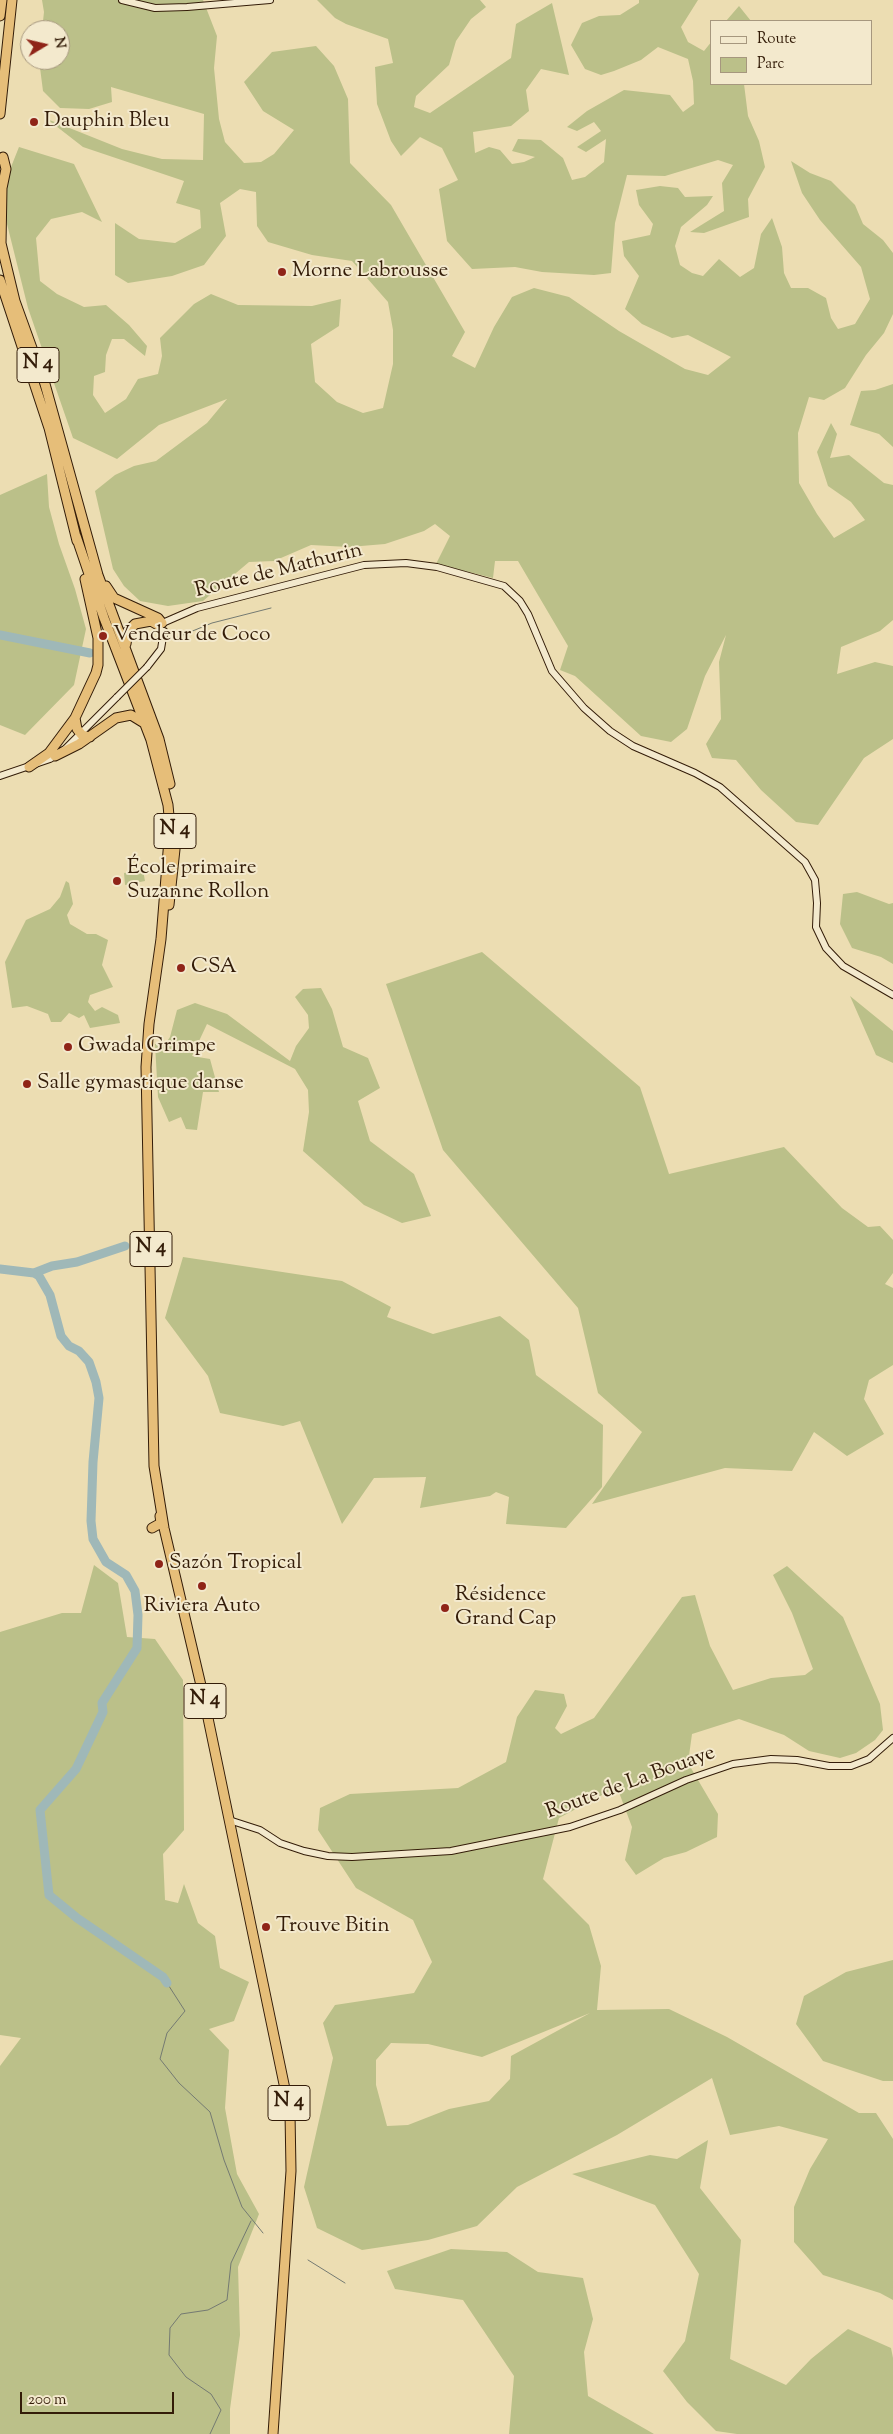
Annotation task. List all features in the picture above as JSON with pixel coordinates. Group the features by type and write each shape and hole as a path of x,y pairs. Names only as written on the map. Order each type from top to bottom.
{"highway":[{"path":"0,16 2,0"},
{"path":"0,114 10,15 14,0"},
{"path":"8,34 9,90"},
{"path":"1,243 2,188 6,169 3,157"},
{"name":"N 4","path":"1,243 15,301 45,384 89,545 108,604 159,739 175,816 176,840 173,878 148,1066 148,1089 157,1472 179,1595"},
{"name":"N 4","path":"0,280 48,428 76,536 104,618 144,723 164,783 168,805 170,827 161,939 146,1067 153,1442 161,1523 152,1528 161,1530 167,1544 204,1694 290,2113 291,2171 273,2434"},
{"path":"29,767 46,756 75,718 96,673 98,638 76,536"},
{"path":"89,545 110,594 158,618 160,624"},
{"path":"126,649 126,635 133,625 144,620 160,624"},
{"path":"55,756 90,737 111,721 122,716 131,715 144,723"},
{"path":"75,718 76,726 80,733 90,737"}],"street":[{"path":"122,0 155,8 270,0"},
{"name":"Route de Mathurin","path":"160,624 197,608 364,565 406,564 437,567 504,586 520,600 528,614 552,671 584,708 610,731 632,746 695,772 720,787 805,862 813,874 816,886 816,926 826,948 843,966 893,995"},
{"path":"0,776 55,756 80,733 157,656 164,635 160,624"},
{"path":"54,747 73,739"},
{"name":"Route de La Bouaye","path":"229,1820 260,1830 280,1843 328,1856 352,1857 450,1851 570,1827 620,1810 686,1780 734,1764 771,1759 797,1760 829,1766 851,1766 869,1759 893,1738"}],"green space":[{"path":"42,0 203,0 217,36 214,68 219,119 225,142 244,163 261,162 274,154 294,130 263,111 244,82 272,52 316,46 334,66 348,99 350,163 391,205 465,332 452,356 475,368 494,327 512,297 534,288 569,297 619,331 685,369 708,375 731,357 688,335 672,338 642,324 625,309 639,276 624,256 622,241 650,235 653,224 639,205 636,190 660,186 678,188 685,197 713,196 707,205 681,227 675,246 680,265 692,273 703,276 719,259 740,277 754,268 761,234 772,218 782,247 784,273 791,288 808,288 826,298 831,318 838,329 855,324 870,299 861,267 820,220 802,193 791,161 810,173 831,181 855,205 863,224 883,240 893,253 893,314 884,333 866,355 845,388 824,400 809,397 798,433 799,483 834,538 865,520 851,502 828,486 817,452 831,423 837,434 830,458 849,455 884,483 893,485 893,620 880,631 841,647 837,674 875,662 893,666 893,739 864,758 818,825 796,822 761,790 736,760 712,758 706,744 721,719 719,662 726,635 705,676 687,729 671,742 641,736 575,676 560,670 568,646 518,561 495,561 493,578 436,564 450,536 435,524 424,531 385,544 349,547 311,545 274,561 249,562 203,601 168,606 140,601 124,586 113,569 95,491 115,475 134,466 156,461 207,423 227,399 159,425 117,459 73,438 28,308 5,216 7,177 19,147 74,164 102,222 82,212 51,219 36,238 40,281 57,294 84,307 106,305 129,325 147,346 145,356 124,339 112,339 106,355 105,372 94,376 93,395 105,413 126,399 138,379 158,374 162,356 160,338 194,304 211,294 238,305 312,306 341,299 339,326 311,344 315,382 337,402 363,413 383,408 393,364 393,330 388,302 352,261 312,255 268,242 257,226 256,192 240,189 220,203 226,236 204,265 172,276 128,283 115,275 115,223 139,239 175,243 201,228 200,210 176,203 184,181 83,147 47,119 122,149 162,159 203,160 204,114 111,87 112,102 89,109 60,108 43,91 40,70 70,70 70,20 43,20"},
{"path":"317,0 480,0 486,7 471,19 456,41 449,65 416,96 414,107 430,113 511,58 516,24 552,3 569,75 541,69 526,90 529,111 511,126 473,132 475,153 489,147 500,150 512,164 524,162 535,157 512,151 518,139 541,140 563,158 572,180 585,177 604,162 606,139 586,152 577,147 601,131 594,122 577,131 567,127 587,111 624,90 670,95 683,112 694,104 693,81 688,59 658,47 641,60 601,75 585,69 571,45 582,23 599,16 620,15 639,3 639,0 698,0 681,27 688,42 704,51 710,44 710,85 744,85 748,116 759,141 765,167 748,199 749,217 704,233 690,232 724,211 722,183 733,165 718,160 665,176 627,175 615,223 611,273 594,275 542,272 515,267 472,269 447,241 439,189 458,180 442,148 420,137 401,156 391,141 377,104 375,67 393,63 388,39 346,24 335,18"},
{"path":"739,6 750,20 727,20"},
{"path":"893,384 893,447 879,434 850,425 861,391 875,390"},
{"path":"47,474 49,507 86,629 74,685 25,735 0,725 0,495"},
{"path":"143,870 145,881 125,885 124,873"},
{"path":"66,881 69,883 73,904 67,915 70,924 87,934 96,934 108,940 102,965 113,987 90,995 88,1002 95,1011 102,1007 118,1015 120,1023 90,1028 84,1015 79,1018 69,1013 61,1022 51,1022 48,1014 27,1006 12,1008 5,962 26,920 50,909 60,897"},
{"path":"857,892 889,904 893,903 893,964 881,957 852,948 840,924 843,894"},
{"path":"482,952 640,1087 669,1174 784,1147 842,1208 868,1227 880,1226 893,1240 893,1273 885,1284 893,1288 893,1365 869,1380 864,1399 884,1434 847,1456 814,1432 792,1471 725,1468 592,1504 642,1432 598,1393 578,1308 443,1150 386,984"},
{"path":"321,988 332,1009 343,1047 368,1058 380,1088 358,1101 370,1141 414,1174 431,1216 402,1223 364,1205 303,1151 309,1112 308,1090 295,1069 207,1024 192,1056 210,1059 219,1092 203,1092 197,1130 186,1129 181,1117 169,1122 158,1097 155,1044 166,1043 170,1037 177,1010 195,1003 227,1014 290,1061 296,1046 309,1028 308,1015 295,997 303,989"},
{"path":"850,996 893,1031 893,1063 876,1055"},
{"path":"183,1257 342,1281 391,1307 387,1317 433,1334 500,1316 529,1340 536,1375 603,1425 602,1487 566,1528 506,1524 509,1497 496,1492 490,1496 420,1508 426,1477 374,1478 342,1524 300,1421 283,1426 220,1413 208,1376 165,1318"},
{"path":"94,1565 118,1583 127,1637 155,1639 183,1680 184,1830 163,1854 165,1900 178,1903 184,1884 198,1923 215,1936 220,1968 249,1982 234,2021 209,2029 229,2050 225,2108 237,2174 259,2214 238,2267 240,2335 230,2409 230,2434 0,2434 0,2066 21,2038 0,2035 0,1632 62,1613 81,1613"},
{"path":"787,1566 843,1617 880,1704 883,1730 875,1740 856,1753 840,1758 809,1751 784,1735 739,1719 692,1734 688,1763 718,1814 717,1837 686,1852 664,1858 636,1875 625,1860 632,1827 617,1787 559,1818 543,1879 589,1925 601,1966 597,2010 669,2009 727,2037 859,2113 876,2113 893,2139 893,2300 880,2293 823,2275 794,2242 794,2207 810,2169 828,2139 779,2126 730,2135 712,2078 617,2135 517,2187 477,2226 428,2240 362,2250 317,2228 304,2187 333,2058 323,2023 335,2005 414,1993 432,1962 413,1920 356,1888 318,1830 320,1808 350,1794 458,1788 506,1762 517,1717 535,1690 564,1694 567,1706 555,1728 561,1734 594,1718 682,1597 695,1595 710,1646 733,1690 771,1678 805,1675 813,1669 792,1613 773,1575","holes":["590,2013 511,2056 510,2079 489,2101 449,2109 408,2125 387,2126 376,2085 376,2060 391,2043 428,2044 482,2057"]},
{"path":"893,1960 893,2081 883,2081 823,2061 796,2024 804,1996 846,1972"},
{"path":"708,2140 700,2188 741,2240 730,2359 786,2385 811,2359 848,2329 891,2348 893,2358 893,2434 737,2434 716,2431 687,2402 663,2371 685,2341 699,2274 655,2205 572,2174 650,2155 677,2159"},
{"path":"451,2249 507,2252 538,2272 583,2278 593,2319 584,2352 588,2396 654,2434 509,2434 514,2376 463,2300 395,2289 387,2271"}],"waterway":[{"path":"178,637 212,623 271,608"},
{"path":"0,635 90,653"},
{"path":"34,1273 52,1266 77,1262 125,1246"},
{"path":"0,1269 34,1273 39,1276 50,1295 61,1336 69,1346 79,1351 89,1362 99,1398 93,1462 91,1521 93,1539 106,1562 126,1575 135,1591 138,1615 137,1648 102,1703 103,1712 76,1769 40,1810 49,1895 77,1918 163,1977 167,1983"},
{"path":"167,1983 185,2011 167,2033 160,2059 179,2083 210,2112 224,2160 242,2207 263,2233"},
{"path":"210,2434 221,2410 211,2394 186,2377 169,2355 170,2328 181,2314 208,2310 227,2300 231,2263 251,2221"},
{"path":"308,2260 345,2283"}],"place":[{"name":"Dauphin Bleu","path":"34,122"},
{"name":"Morne Labrousse","path":"282,272"},
{"name":"Vendeur de Coco","path":"103,636"},
{"name":"École primaire Suzanne Rollon","path":"117,881"},
{"name":"CSA","path":"181,968"},
{"name":"Gwada Grimpe","path":"68,1047"},
{"name":"Salle gymastique danse","path":"27,1084"},
{"name":"Sazón Tropical","path":"159,1564"},
{"name":"Riviera Auto","path":"202,1586"},
{"name":"Résidence Grand Cap","path":"445,1608"},
{"name":"Trouve Bitin","path":"266,1927"}]}
